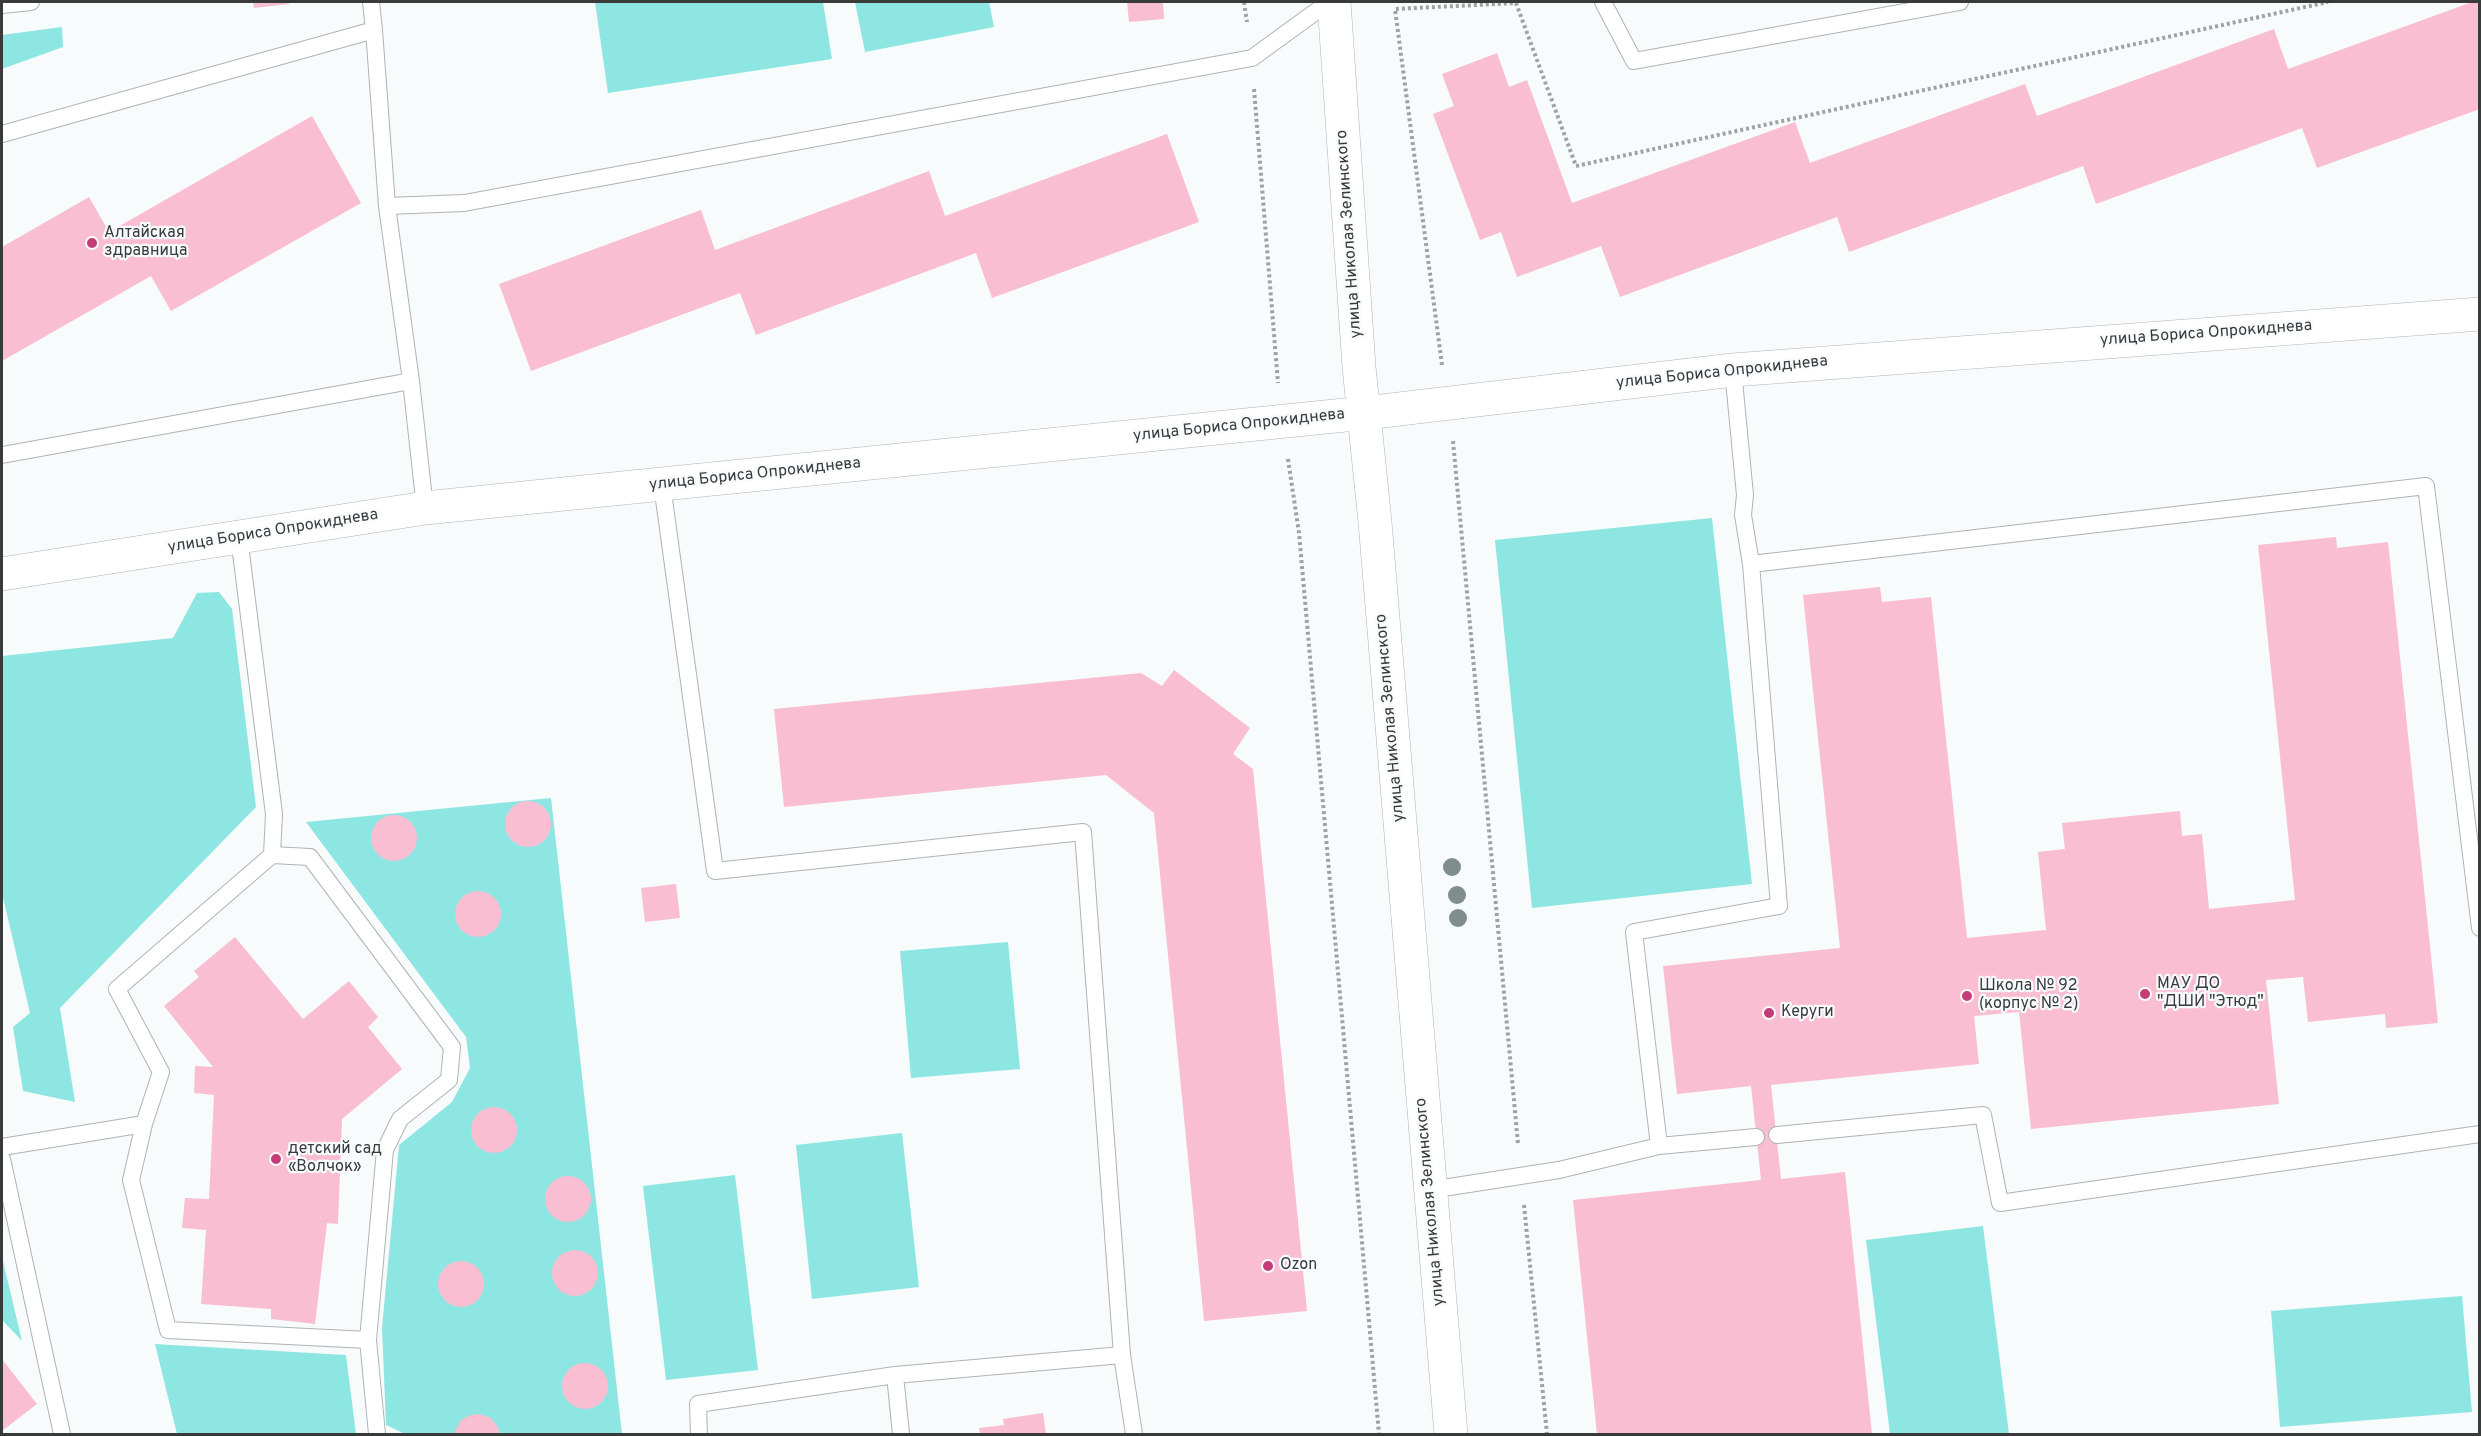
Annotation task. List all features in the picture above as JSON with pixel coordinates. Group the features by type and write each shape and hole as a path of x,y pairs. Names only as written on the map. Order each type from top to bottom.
{"street":[{"name":"улица Николая Зелинского","path":"1334,2 1358,356 1365,413 1451,1434"},
{"name":"улица Бориса Опрокиднева","path":"2,574 425,508 1282,422 1733,370 2480,314"}],"lane":[{"path":"2,5 32,2"},
{"path":"372,2 387,206 411,381 425,508"},
{"path":"387,206 464,202 1252,58 1329,2"},
{"path":"1603,2 1634,61 1960,2"},
{"path":"2,134 374,30"},
{"path":"1659,1146 1634,932 1779,906 1751,564 1743,515 1745,495 1733,370"},
{"path":"2,455 411,381"},
{"path":"662,485 715,871 1083,832 1122,1355 1134,1434"},
{"path":"1751,564 2426,486 2480,928"},
{"path":"239,537 274,814 272,855"},
{"path":"368,1340 168,1330 131,1179 144,1124 161,1072 117,988 272,855 310,857 452,1047 449,1080 400,1119 384,1150 368,1340 377,1434"},
{"path":"1777,1135 1983,1115 2000,1203 2480,1134"},
{"path":"2,1147 144,1124"},
{"path":"1430,1190 1559,1170 1659,1146 1756,1137"},
{"path":"2,1159 62,1434"},
{"path":"699,1434 698,1404 895,1375 1122,1355"},
{"path":"895,1375 901,1434"}],"path":[{"path":"1244,2 1252,58 1282,422 1299,533 1379,1434"},
{"path":"1547,1434 1449,404 1441,360 1395,9 1516,3 1576,166 2328,2"}],"shaded area":[{"path":"595,2 823,2 832,59 608,93"},
{"path":"855,2 989,2 994,27 865,52"},
{"path":"62,27 63,47 2,69 2,35"},
{"path":"1712,518 1752,884 1532,908 1495,540"},
{"path":"219,592 232,609 256,807 60,1008 75,1102 23,1091 13,1027 30,1013 2,893 2,656 173,638 197,593"},
{"path":"551,798 622,1434 405,1434 386,1425 382,1328 399,1145 452,1102 470,1068 466,1037 306,822"},
{"path":"1008,942 1020,1069 911,1078 900,951"},
{"path":"902,1133 919,1287 812,1299 796,1145"},
{"path":"735,1175 758,1370 666,1380 643,1186"},
{"path":"1983,1226 2009,1434 1890,1434 1866,1240"},
{"path":"2,1257 22,1341 2,1320"},
{"path":"2462,1296 2472,1412 2280,1427 2271,1311"},
{"path":"155,1344 346,1355 356,1434 177,1434"}],"building":[{"path":"253,2 288,2 289,4 254,8"},
{"path":"1127,2 1163,2 1164,19 1129,22"},
{"path":"2472,2 2480,2 2480,109 2317,168 2302,128 2096,204 2083,166 1849,252 1837,217 1620,297 1601,246 1517,277 1501,232 1480,240 1433,114 1454,106 1442,74 1497,53 1509,87 1527,80 1572,203 1795,122 1810,163 2025,84 2037,116 2274,29 2288,69"},
{"path":"312,116 361,203 171,311 151,276 2,361 2,247 89,197 109,232"},
{"path":"1167,134 1199,222 992,298 976,253 756,335 740,293 531,371 499,284 701,210 715,250 929,171 945,216"},
{"name":"Школа № 92 (корпус № 2)","path":"2336,537 2337,548 2388,542 2438,1023 2386,1028 2385,1014 2308,1022 2303,977 2266,980 2279,1104 2031,1129 2019,1012 1974,1016 1979,1064 1771,1085 1781,1179 1845,1172 1872,1434 1597,1434 1573,1200 1761,1180 1751,1086 1677,1094 1663,966 1840,948 1803,595 1880,587 1882,602 1931,597 1967,938 2046,930 2038,852 2065,849 2062,823 2180,811 2182,836 2202,834 2209,909 2295,900 2258,545"},
{"path":"1174,670 1250,728 1233,754 1253,769 1307,1311 1204,1321 1154,813 1106,775 784,807 774,709 1141,673 1162,686"},
{"path":"528,801 544,808 551,824 544,840 528,847 512,840 505,824 512,808"},
{"path":"394,815 410,822 417,838 410,854 394,861 378,854 371,838 378,822"},
{"path":"676,884 680,918 645,922 641,888"},
{"path":"478,891 494,898 501,914 494,930 478,937 462,930 455,914 462,898"},
{"name":"детский сад «Волчок»","path":"235,937 303,1019 349,981 378,1017 368,1027 402,1069 342,1119 338,1224 327,1223 315,1324 271,1319 271,1309 201,1304 206,1230 182,1228 185,1198 209,1199 214,1095 194,1093 195,1066 213,1067 164,1006 199,977 194,971"},
{"path":"494,1107 510,1114 517,1130 510,1146 494,1153 478,1146 471,1130 478,1114"},
{"path":"568,1176 584,1183 591,1199 584,1215 568,1222 552,1215 545,1199 552,1183"},
{"path":"575,1250 591,1257 598,1273 591,1289 575,1296 559,1289 552,1273 559,1257"},
{"path":"461,1261 477,1268 484,1284 477,1300 461,1307 445,1300 438,1284 445,1268"},
{"path":"2,1359 37,1404 2,1431"},
{"path":"585,1363 601,1370 608,1386 601,1402 585,1409 569,1402 562,1386 569,1370"},
{"path":"1043,1413 1046,1434 980,1434 979,1428 1004,1425 1003,1419"},
{"path":"480,1414 491,1418 500,1434 454,1434 460,1421 470,1415"}],"place":[{"name":"Алтайская здравница","path":"92,243"},
{"name":"МАУ ДО \"ДШИ \"Этюд\"","path":"2145,994"},
{"name":"Школа № 92 (корпус № 2)","path":"1967,996"},
{"name":"Керуги","path":"1769,1013"},
{"name":"детский сад «Волчок»","path":"276,1159"},
{"name":"Ozon","path":"1268,1266"}]}
